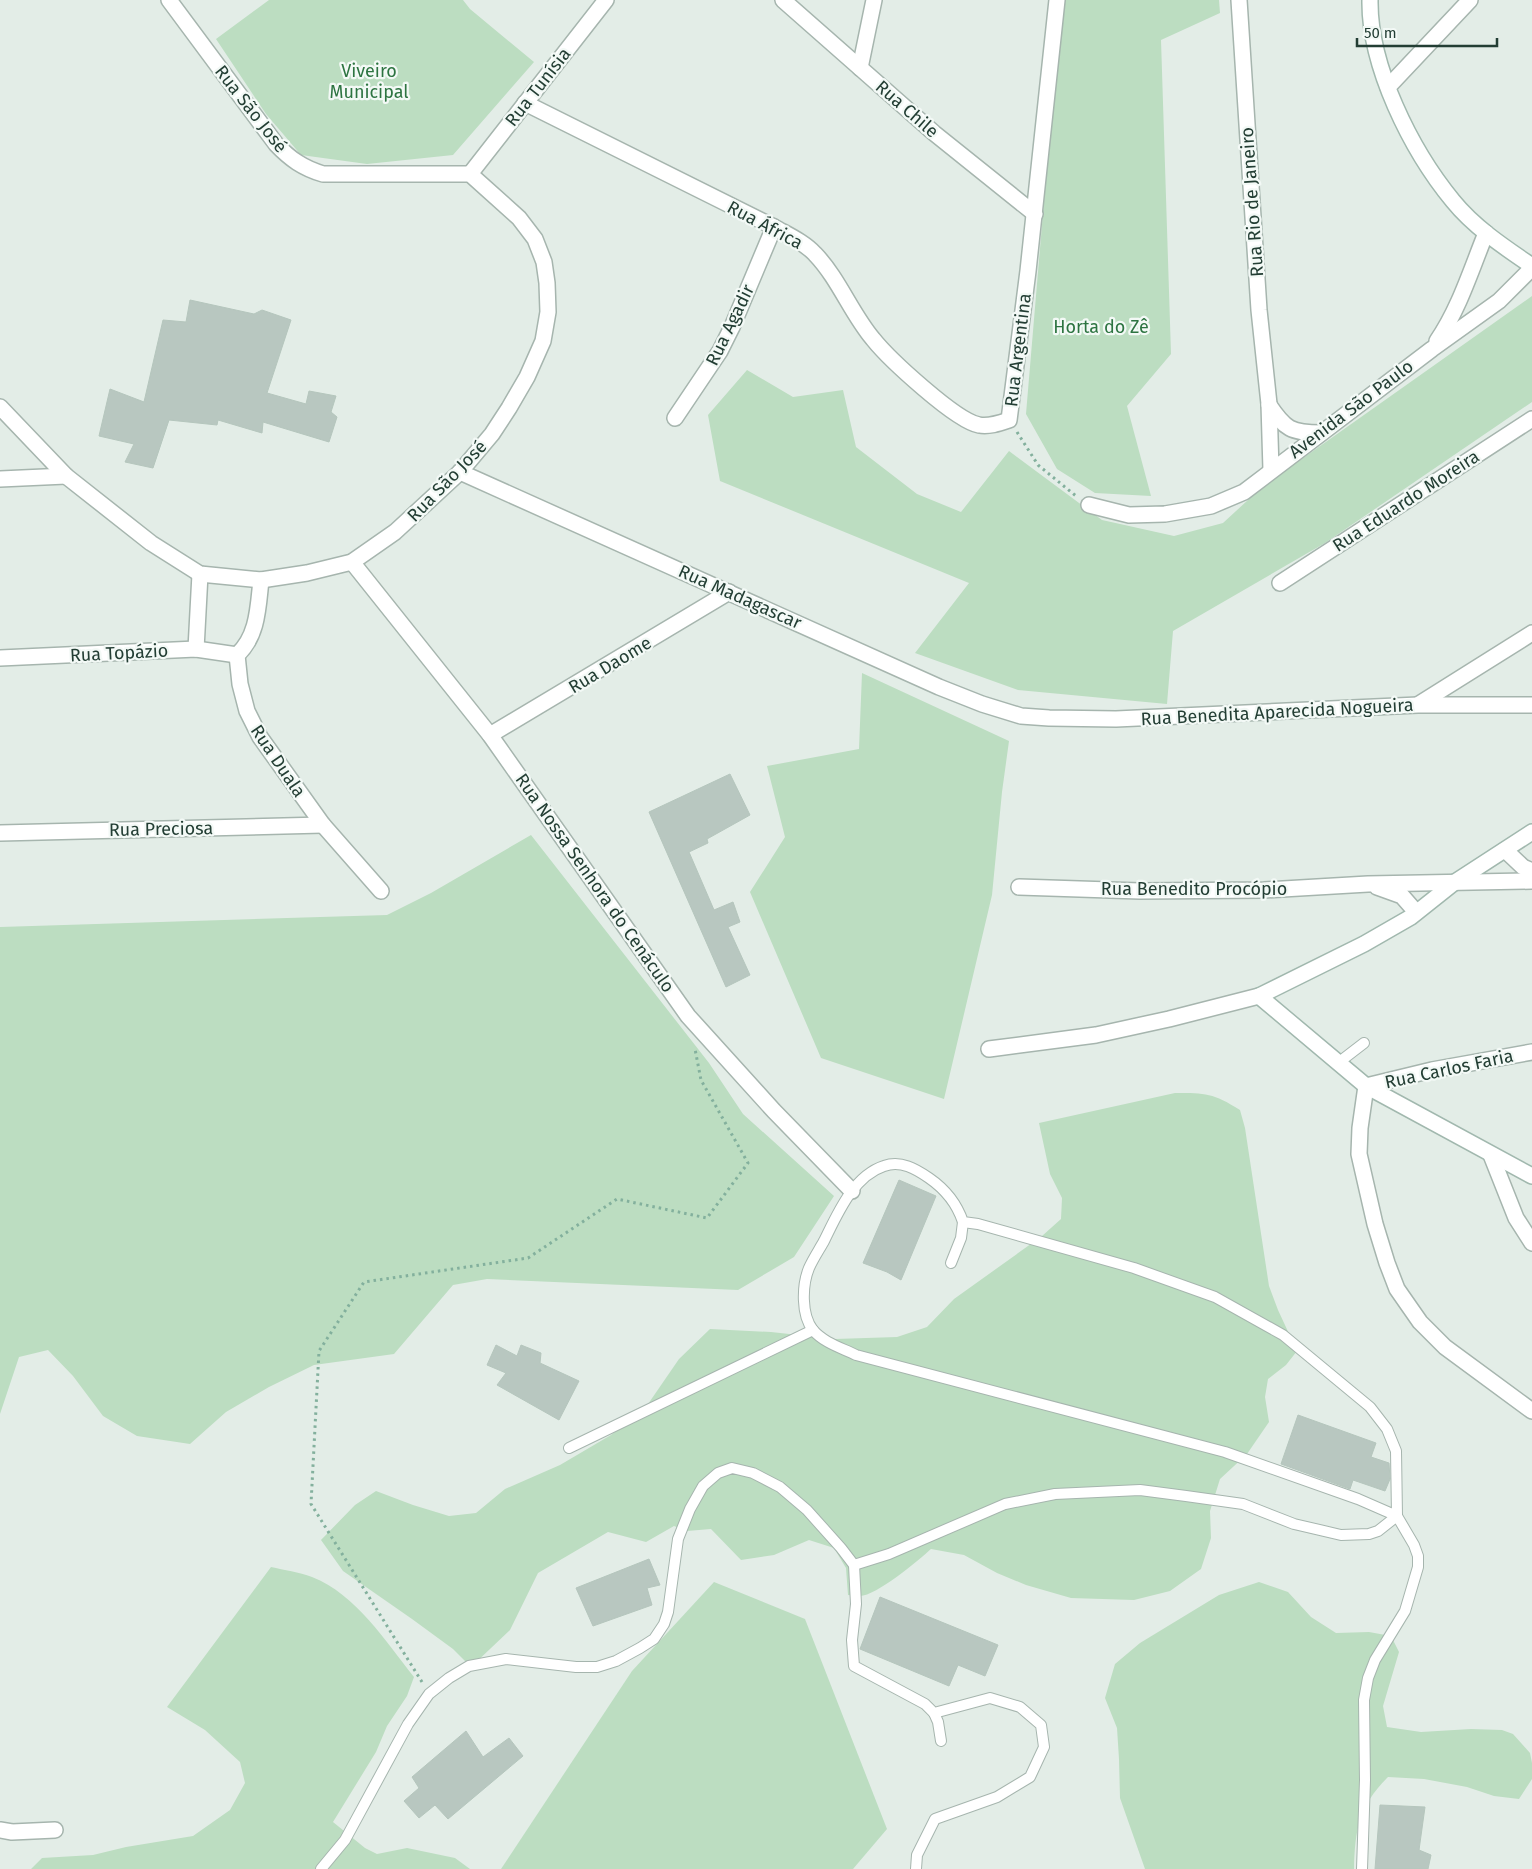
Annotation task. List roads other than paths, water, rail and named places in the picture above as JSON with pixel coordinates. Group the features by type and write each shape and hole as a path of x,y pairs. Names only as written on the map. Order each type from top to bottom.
{"street":[{"name":"Rua São José","path":"0,407 66,476 151,543 200,574 261,580 307,573 352,562 395,532 460,472 492,434 527,377 543,341 548,312 544,262 535,238 520,218 470,174 323,174 306,169 289,158 276,144 169,0"},
{"name":"Rua Tunísia","path":"470,174 606,0"},
{"name":"Rua Chile","path":"782,0 934,133 1035,214"},
{"path":"860,68 874,0"},
{"name":"Rua Argentina","path":"1009,420 1035,214 1057,0"},
{"name":"Rua Rio de Janeiro","path":"1239,0 1271,470"},
{"path":"1370,0 1370,15 1376,48 1388,87 1404,125 1434,174 1454,202 1486,233 1532,267"},
{"path":"1388,87 1470,0"},
{"name":"Rua África","path":"525,103 774,227 804,244 824,264 873,340 942,404 964,419 980,425 995,424 1009,420"},
{"name":"Rua Agadir","path":"675,418 720,352 774,227"},
{"name":"Avenida São Paulo","path":"1432,349 1446,328 1458,304 1486,233"},
{"name":"Avenida São Paulo","path":"1271,470 1499,301 1532,267"},
{"path":"1268,404 1281,423 1293,430 1304,433 1321,433"},
{"name":"Rua Eduardo Moreira","path":"1280,584 1532,419"},
{"path":"1089,505 1129,515 1165,514 1211,506 1244,492 1271,470"},
{"name":"Rua Madagascar","path":"460,472 939,687 982,704 1022,716"},
{"path":"0,479 66,476"},
{"name":"Rua Nossa Senhora do Cenáculo","path":"352,562 490,735 688,1016 774,1111 852,1191"},
{"path":"196,649 200,574"},
{"path":"237,655 245,648 255,625 261,580"},
{"name":"Rua Daome","path":"490,735 729,592"},
{"path":"1418,705 1532,633"},
{"name":"Rua Topázio","path":"0,658 196,649 237,655"},
{"name":"Rua Duala","path":"237,655 240,684 247,711 260,737 323,825 381,892"},
{"name":"Rua Benedita Aparecida Nogueira","path":"1022,716 1116,719 1418,705 1532,705"},
{"name":"Rua Preciosa","path":"0,833 323,825"},
{"path":"989,1049 1096,1035 1259,996 1364,944 1416,912 1456,882 1532,832"},
{"path":"1505,850 1523,867 1532,872"},
{"name":"Rua Benedito Procópio","path":"1019,887 1140,891 1264,890 1368,884 1532,881"},
{"name":"Rua Benedito Procópio","path":"1368,884 1402,896 1416,912"},
{"path":"1259,996 1366,1086 1532,1176"},
{"name":"Rua Carlos Faria","path":"1366,1086 1432,1070 1532,1052"},
{"path":"1366,1086 1360,1128 1359,1154 1375,1224 1397,1288 1420,1322 1445,1347 1532,1411"},
{"path":"1491,1155 1516,1218 1532,1243"},
{"path":"0,1830 12,1832 55,1830"}],"lane":[{"path":"1338,1063 1364,1043"},
{"path":"950,1263 961,1238 963,1222 959,1209 938,1184 917,1170 901,1164 884,1166 870,1174 852,1191 809,1269 803,1300 807,1317 813,1330 830,1343 856,1355 1225,1452 1358,1499 1397,1516"},
{"path":"963,1222 978,1224 1134,1268 1215,1296 1282,1335 1370,1407 1387,1429 1396,1451 1397,1516 1414,1545 1418,1556 1418,1567 1405,1611 1375,1660 1368,1678 1364,1700 1365,1780 1362,1869"},
{"path":"569,1448 813,1330"},
{"path":"323,1869 345,1840 408,1724 429,1694 449,1678 469,1666 506,1659 576,1667 597,1666 616,1661 654,1638 664,1624 668,1612 678,1539 690,1509 703,1486 718,1473 732,1468 753,1473 780,1487 806,1510 841,1548 854,1565 856,1604 852,1640 854,1666 925,1704 934,1713 938,1722 941,1741"},
{"path":"854,1565 889,1554 1005,1504 1055,1494 1140,1490 1243,1504 1294,1524 1341,1535 1369,1534 1378,1531 1397,1516"},
{"path":"916,1869 917,1855 935,1819 997,1797 1030,1777 1044,1748 1041,1725 1020,1707 990,1698 934,1713"}],"park label":[{"name":"Viveiro Municipal","path":"369,81"},
{"name":"Horta do Zê","path":"1101,327"}]}
